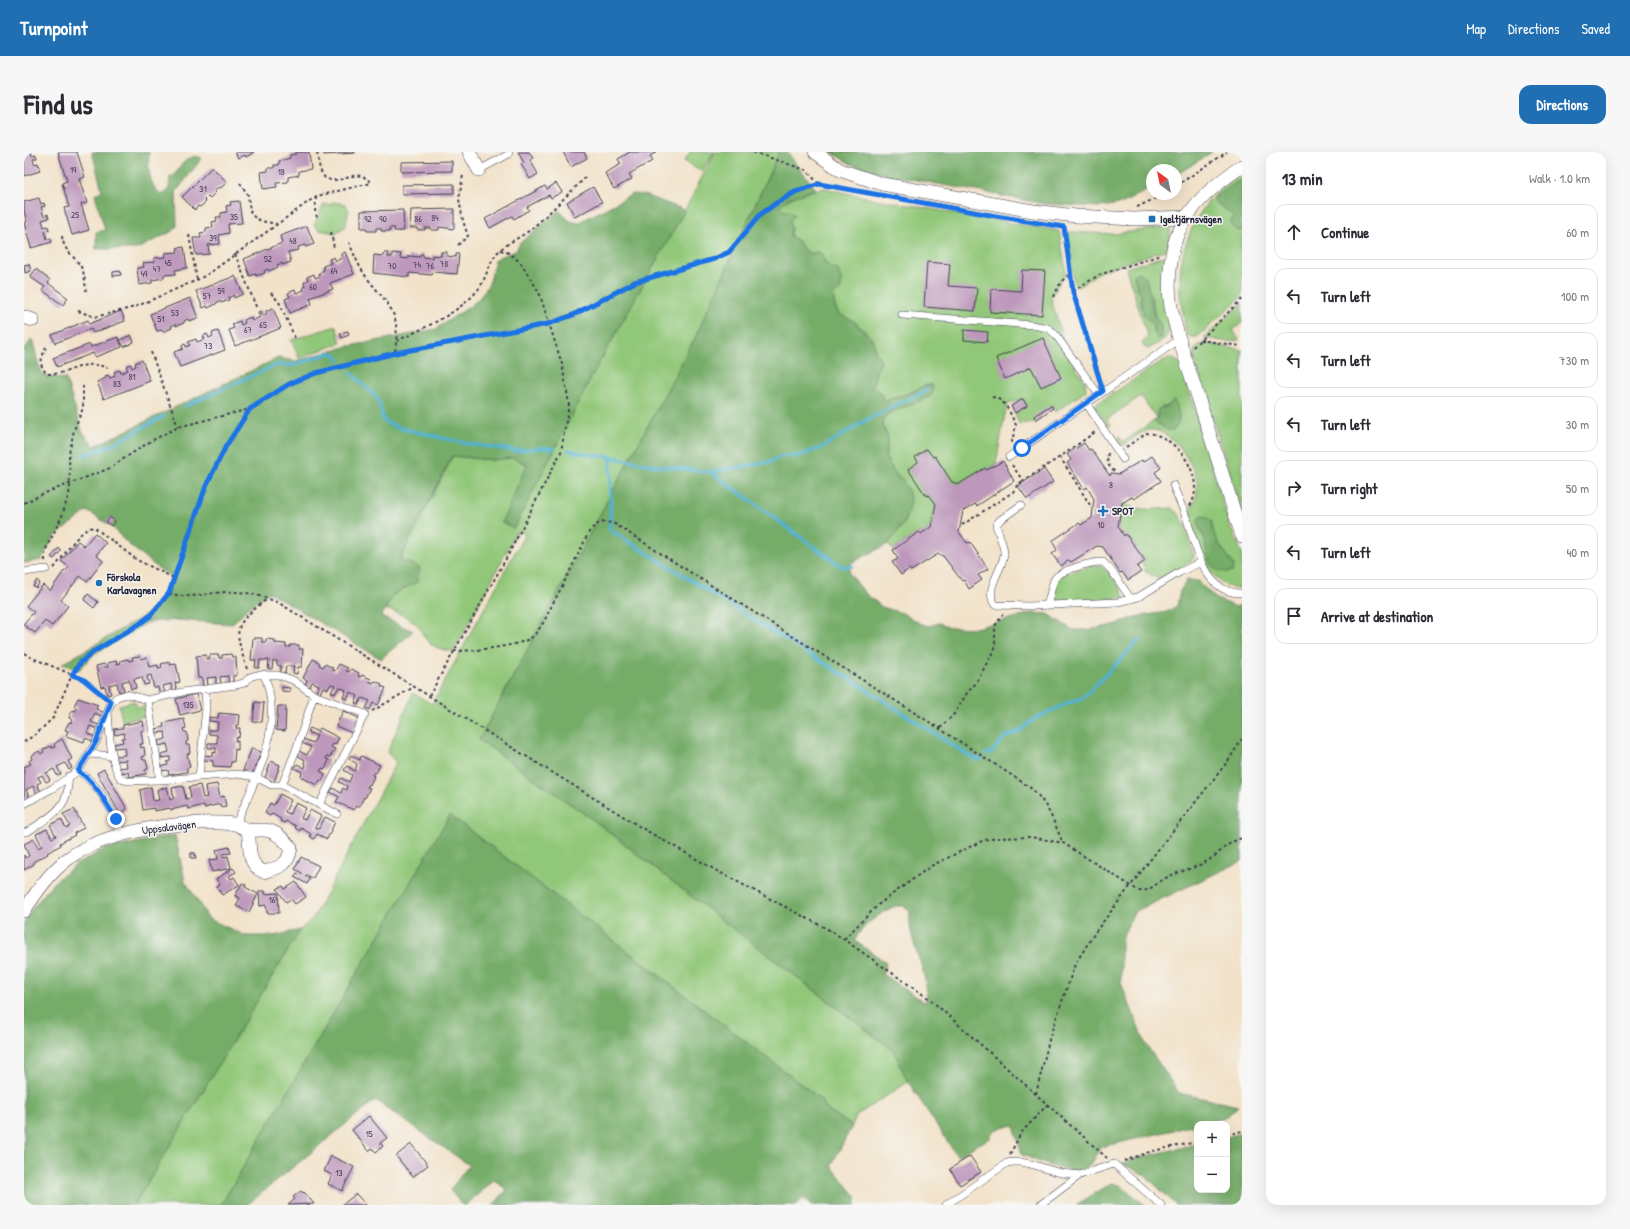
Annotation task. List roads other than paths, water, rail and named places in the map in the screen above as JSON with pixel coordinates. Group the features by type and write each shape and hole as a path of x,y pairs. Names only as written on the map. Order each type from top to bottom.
{"street":[{"path":"469,152 479,170"},
{"path":"815,152 840,170 882,184 1032,211 1076,216 1134,219 1186,217"},
{"path":"1242,166 1218,182 1186,217 1178,234 1173,251 1169,288 1171,307 1184,355 1242,536"},
{"name":"Uppsalavägen","path":"24,911 46,879 70,857 96,844 122,834 186,824 209,823 242,827"}],"lane":[{"path":"479,170 509,154"},
{"path":"902,315 1032,325 1048,328 1055,334 1101,393"},
{"path":"1009,458 1180,339"},
{"path":"1086,403 1123,459"},
{"path":"1173,485 1184,511 1200,562 1205,570 1220,587 1236,593 1242,593"},
{"path":"1021,505 996,525 1004,554 990,591 991,599 995,605 1008,606 1118,602 1131,599 1151,590 1180,572 1200,562"},
{"path":"1048,605 1054,580 1058,574 1073,568 1098,562 1103,562 1111,570 1131,599"},
{"path":"24,572 46,569"},
{"path":"242,827 256,777 265,756 269,738 272,716 269,687 264,674"},
{"path":"24,804 53,788 78,771 90,754 109,706 117,697 127,694 148,700 182,692 240,684 244,683 250,677 264,674 278,675 293,680 314,695 365,714 319,805"},
{"path":"199,777 206,708 205,689"},
{"path":"282,786 296,750 314,695"},
{"path":"148,700 160,780"},
{"path":"109,706 113,756 117,773 121,779 127,781 160,780 238,774 256,777 271,785 282,786 337,814"},
{"path":"90,754 113,756"},
{"path":"78,771 86,776 96,786 116,819 122,834"},
{"path":"24,832 27,832 53,815 61,806 66,796 69,776"},
{"path":"946,1205 1007,1163 1016,1161 1062,1173 1080,1175"},
{"path":"1040,1205 1080,1175 1114,1164 1161,1205"}],"waterway":[{"path":"185,406 276,365 294,365 329,353 336,354 339,360"},
{"path":"350,372 375,396 379,402 383,419 387,423 400,428 464,443 516,451 536,448 554,448"},
{"path":"568,450 657,466 711,472 769,462 783,456 798,456 821,448 868,419 927,390"},
{"path":"83,455 106,448 164,416"},
{"path":"611,457 610,530 861,686 966,754 977,760 981,759"},
{"path":"711,472 842,567 852,566"},
{"path":"986,754 992,752 1005,737 1019,732 1034,719 1083,698 1140,639"}],"place":[{"name":"Igeltjärnsvägen","path":"1152,219"},
{"name":"SPOT","path":"1103,511"},
{"name":"Förskola Karlavagnen","path":"99,583"}]}
